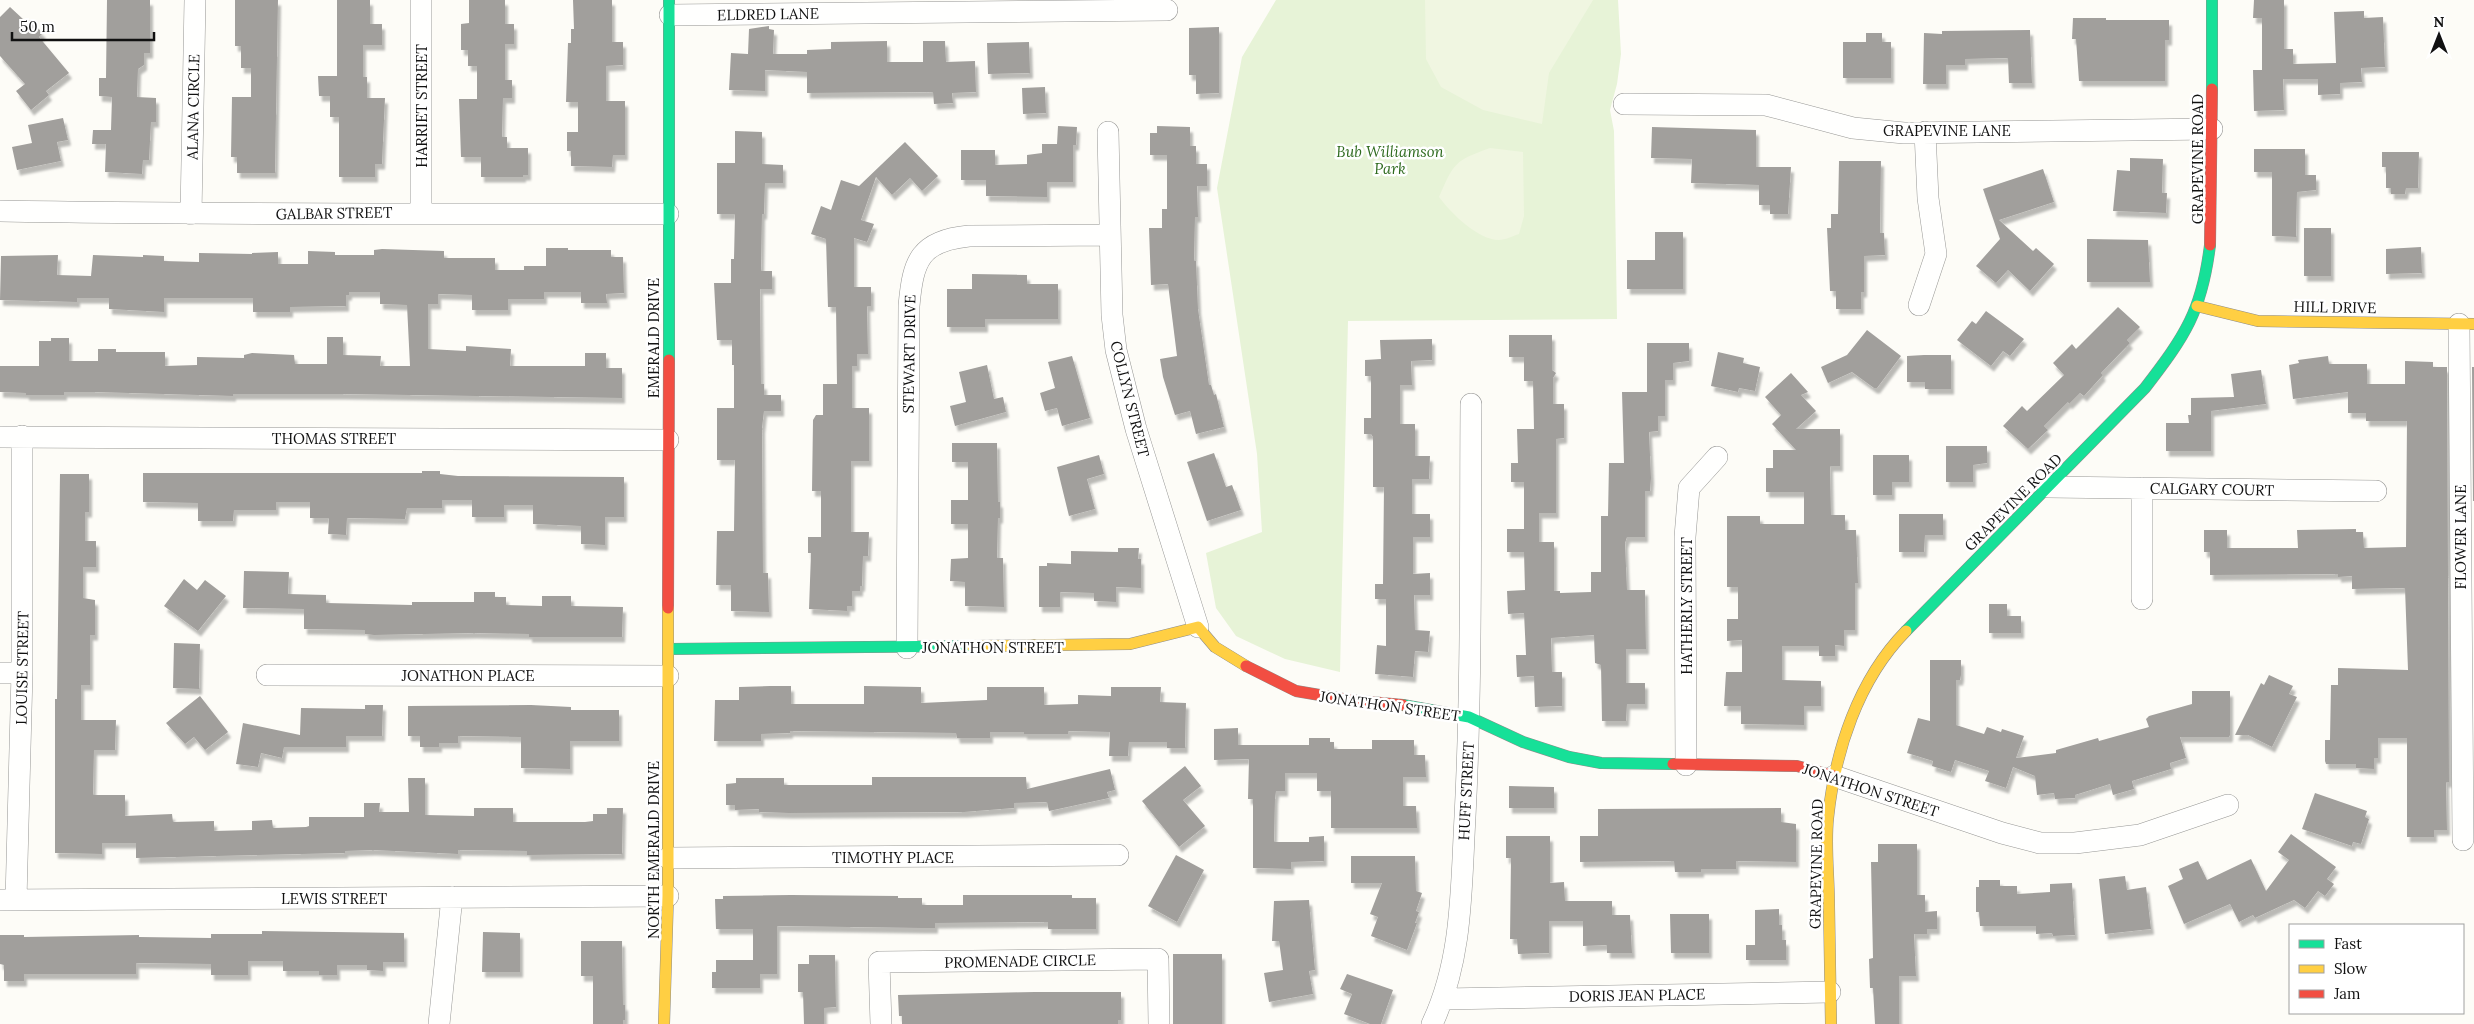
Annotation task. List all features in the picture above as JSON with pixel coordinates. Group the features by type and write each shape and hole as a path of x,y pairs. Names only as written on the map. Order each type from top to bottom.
{"main road":[{"name":"GRAPEVINE ROAD","path":"1831,1024 1828,820 1834,776 1844,740 1868,680 1893,644 2145,388 2178,347 2197,306 2211,248 2212,0"},
{"name":"EMERALD DRIVE","path":"668,676 669,7"},
{"name":"HILL DRIVE","path":"2197,306 2258,321 2466,324"},
{"name":"JONATHON STREET","path":"668,650 1130,644 1198,627 1215,647 1262,676 1296,692 1349,700 1406,705 1469,717 1523,742 1569,757 1601,763 1797,766 1834,776"},
{"name":"NORTH EMERALD DRIVE","path":"664,1024 668,896 668,676"}],"street":[{"name":"ALANA CIRCLE","path":"191,214 195,0"},
{"name":"HARRIET STREET","path":"421,0 421,212"},
{"name":"ELDRED LANE","path":"669,7 1167,10"},
{"name":"GRAPEVINE LANE","path":"1624,104 1766,105 1853,128 1904,133 2212,129"},
{"name":"COLLYN STREET","path":"1108,132 1109,235 1112,314 1116,350 1136,429 1198,627"},
{"path":"1919,305 1936,254 1928,198 1925,132"},
{"name":"GALBAR STREET","path":"0,211 191,214 421,212 668,214"},
{"name":"STEWART DRIVE","path":"906,648 909,306 911,278 919,259 932,246 949,238 969,236 1109,235"},
{"name":"FLOWER LANE","path":"2462,840 2468,786 2466,324"},
{"name":"HUFF STREET","path":"1432,1024 1444,999 1458,936 1469,717 1471,404"},
{"name":"LOUISE STREET","path":"8,900 22,674 22,436"},
{"name":"THOMAS STREET","path":"0,437 668,440"},
{"name":"HATHERLY STREET","path":"1686,765 1686,537 1689,488 1717,457"},
{"name":"CALGARY COURT","path":"2048,487 2376,491"},
{"path":"2142,488 2142,599"},
{"path":"0,673 22,674"},
{"name":"JONATHON PLACE","path":"267,675 668,676"},
{"name":"JONATHON STREET","path":"1834,776 2002,833 2040,843 2074,843 2140,835 2228,805"},
{"name":"TIMOTHY PLACE","path":"668,858 1118,855"},
{"name":"LEWIS STREET","path":"8,900 668,896"},
{"path":"440,1024 452,897"},
{"name":"PROMENADE CIRCLE","path":"881,1024 879,962 1158,959 1159,1024"},
{"name":"DORIS JEAN PLACE","path":"1444,999 1830,992"}],"green space":[{"name":"Bub Williamson Park","path":"1276,0 1618,0 1621,54 1617,84 1610,110 1614,131 1617,319 1348,321 1340,672 1285,659 1236,636 1216,608 1206,553 1262,532 1257,454 1217,188 1242,57"},
{"path":"1425,0 1593,0 1549,73 1542,124 1483,110 1441,87 1426,59"},
{"path":"1490,148 1523,152 1524,216 1519,234 1501,240 1482,236 1474,231 1458,218 1439,197 1452,170 1462,160"}],"building":[{"path":"107,0 150,0 150,53 144,53 144,65 138,69 137,97 156,98 156,122 151,122 149,160 143,160 142,174 105,172 106,144 92,144 93,130 111,130 112,97 99,96 99,78 106,78"},
{"path":"235,0 278,0 275,173 237,173 237,157 231,157 232,97 251,97 251,68 241,68 241,46 235,46"},
{"path":"337,0 370,0 370,24 382,24 382,45 363,45 363,77 367,77 367,98 385,98 382,164 375,164 375,177 339,177 339,117 330,117 330,96 319,96 318,76 337,76"},
{"path":"469,0 505,0 505,24 514,24 514,44 505,44 505,80 512,80 512,98 503,98 502,137 507,137 507,148 528,148 528,175 523,175 523,177 481,177 481,157 461,157 459,99 477,99 477,66 468,66 468,50 461,50 461,24 469,23"},
{"path":"573,0 612,0 612,42 623,42 623,65 606,66 606,101 625,101 625,155 613,155 612,167 571,166 571,151 567,151 567,132 578,132 578,102 566,102 568,43 571,43 571,29 574,29"},
{"path":"2254,0 2284,0 2284,49 2293,49 2293,64 2336,63 2334,12 2364,11 2364,18 2383,17 2385,67 2361,68 2362,82 2340,83 2340,94 2318,95 2318,79 2283,79 2284,110 2254,111 2253,70 2262,70 2262,18 2253,18"},
{"path":"10,7 24,20 27,18 43,33 39,37 69,73 46,91 49,95 31,110 16,91 25,84 0,56 0,17"},
{"path":"2073,18 2169,20 2169,40 2165,40 2165,81 2079,81 2076,39 2072,39"},
{"path":"769,26 769,29 774,30 773,54 807,54 807,50 831,49 831,42 887,41 887,62 923,62 923,41 945,41 946,62 975,61 976,92 952,93 953,103 934,104 933,92 807,93 807,72 765,70 765,91 729,90 731,53 748,54 749,29"},
{"path":"1219,27 1219,93 1196,94 1196,75 1189,75 1189,28"},
{"path":"2030,30 2032,83 2009,83 2008,58 1965,59 1965,65 1946,65 1946,84 1923,84 1924,33 1942,34 1942,31"},
{"path":"1866,33 1882,33 1882,42 1891,42 1891,78 1843,78 1843,42 1866,42"},
{"path":"1029,42 1030,73 988,74 987,43"},
{"path":"1045,87 1046,113 1023,114 1022,88"},
{"path":"63,118 68,140 57,142 61,161 17,170 12,147 32,143 28,125"},
{"path":"1058,126 1077,127 1076,145 1073,145 1073,182 1047,182 1047,197 986,196 986,180 961,180 961,150 995,150 995,165 1027,164 1027,155 1042,153 1042,144 1057,144"},
{"path":"1157,126 1190,127 1190,146 1196,146 1196,164 1207,164 1207,186 1197,186 1198,217 1195,217 1194,261 1196,261 1198,309 1209,385 1211,385 1214,395 1216,394 1224,427 1196,434 1190,411 1175,415 1163,377 1160,359 1177,356 1168,284 1151,285 1149,228 1162,228 1162,209 1167,209 1167,155 1150,155 1150,133 1157,133"},
{"path":"1652,127 1756,130 1756,167 1791,167 1788,214 1770,214 1770,205 1759,205 1759,185 1691,183 1692,159 1651,158"},
{"path":"735,131 762,132 762,164 783,165 783,183 765,183 764,214 762,214 761,271 772,271 772,289 760,289 761,384 764,384 764,395 781,395 781,411 764,411 762,428 763,573 768,573 769,612 731,611 731,585 716,585 717,531 734,531 735,460 717,460 717,408 734,408 734,365 732,365 732,340 717,340 714,283 731,283 731,259 734,259 735,214 717,214 717,163 735,163"},
{"path":"905,142 938,176 922,191 910,178 892,195 876,177 861,220 874,224 867,242 854,238 854,287 871,287 871,306 867,306 868,354 857,354 857,366 852,366 852,408 869,408 869,461 851,461 851,532 869,532 868,556 863,556 862,586 860,586 860,591 852,591 852,606 847,606 847,611 809,609 811,553 808,553 808,537 821,537 821,491 812,491 813,420 816,415 823,415 823,384 837,384 836,307 828,307 826,239 811,234 821,206 831,210 841,180 859,186"},
{"path":"2254,149 2305,149 2305,175 2316,175 2316,190 2297,192 2296,237 2272,236 2272,172 2254,172"},
{"path":"2382,152 2419,152 2418,188 2406,188 2405,194 2391,194 2391,188 2386,188 2386,167 2382,167"},
{"path":"2130,158 2163,159 2162,193 2167,193 2166,213 2113,211 2117,170 2130,171"},
{"path":"1839,161 1881,161 1880,233 1884,233 1885,255 1864,256 1864,292 1861,292 1861,309 1836,309 1836,291 1830,291 1827,228 1831,228 1831,214 1838,214"},
{"path":"2043,169 2054,202 1999,220 2033,251 2036,248 2054,264 2030,291 2008,270 1996,283 1976,266 2000,239 1983,189"},
{"path":"2304,228 2331,228 2331,276 2304,276"},
{"path":"1655,232 1683,232 1683,289 1627,289 1627,260 1655,260"},
{"path":"2087,239 2148,240 2150,282 2087,282"},
{"path":"2421,247 2422,273 2386,274 2386,249"},
{"path":"546,248 611,250 611,257 623,257 624,293 606,294 607,303 581,303 581,292 544,292 544,299 508,299 508,310 472,310 472,295 438,294 438,304 428,304 428,349 466,351 466,346 511,349 510,366 585,366 585,353 606,353 606,368 622,368 622,398 342,394 233,394 233,396 94,392 64,392 64,395 26,395 26,393 0,392 0,366 39,366 39,341 51,341 51,338 69,338 69,361 98,361 98,349 116,349 116,352 165,352 165,366 197,365 197,357 244,358 244,355 252,353 294,355 295,364 327,364 327,337 343,337 343,355 381,356 380,366 410,366 407,305 380,304 380,292 349,292 349,295 346,295 346,306 290,307 290,312 253,312 253,298 164,298 164,312 109,309 109,298 77,298 77,302 0,300 1,256 58,255 57,275 91,276 93,255 164,256 164,261 199,262 199,253 252,254 278,252 278,264 308,264 308,251 335,252 335,255 374,255 374,250 382,249 444,251 444,258 495,258 495,270 524,270 524,266 546,266"},
{"path":"972,274 1027,275 1027,284 1058,284 1058,319 985,319 985,327 947,327 947,289 972,289"},
{"path":"2118,307 2140,327 2127,340 2130,343 2101,373 2103,375 2084,396 2080,393 2069,404 2068,402 2044,426 2048,430 2028,449 2003,426 2022,406 2027,411 2064,375 2053,363 2072,344 2076,349"},
{"path":"1986,311 2024,339 2010,356 2003,351 1991,366 1957,340 1972,321 1976,324"},
{"path":"1867,330 1901,356 1877,388 1874,388 1852,372 1828,383 1821,367 1847,355"},
{"path":"1509,335 1552,335 1552,370 1556,373 1553,378 1553,404 1564,404 1564,438 1556,439 1556,513 1539,513 1539,542 1554,542 1554,591 1560,591 1560,593 1591,592 1591,572 1601,572 1601,516 1608,516 1609,463 1624,463 1622,392 1647,392 1647,343 1689,343 1689,361 1673,363 1673,380 1665,380 1665,416 1658,416 1658,431 1649,432 1651,478 1650,491 1645,491 1645,537 1627,537 1625,543 1627,590 1645,590 1646,649 1626,649 1626,683 1645,683 1645,704 1627,704 1626,721 1602,721 1601,665 1595,663 1594,635 1551,638 1552,672 1562,672 1562,706 1535,707 1534,676 1517,677 1516,655 1526,655 1524,613 1508,614 1507,591 1525,590 1524,552 1507,552 1507,529 1524,529 1524,482 1511,482 1511,463 1518,463 1517,429 1534,429 1533,381 1524,381 1524,357 1509,357"},
{"path":"1432,339 1432,360 1411,361 1412,385 1400,385 1400,424 1415,424 1415,456 1430,456 1429,479 1412,479 1412,514 1430,514 1430,537 1413,537 1413,574 1430,573 1430,595 1414,595 1415,630 1430,631 1428,652 1415,651 1413,677 1375,674 1377,645 1386,646 1386,599 1375,599 1375,584 1383,584 1384,487 1373,487 1373,437 1371,434 1364,434 1364,418 1371,418 1371,376 1365,376 1365,360 1381,359 1380,340"},
{"path":"1718,352 1744,358 1743,363 1760,367 1755,391 1739,388 1738,392 1711,386"},
{"path":"1951,355 1951,389 1925,389 1925,382 1907,382 1907,356"},
{"path":"1072,356 1090,418 1062,426 1057,408 1045,411 1040,393 1055,388 1048,362"},
{"path":"2328,356 2329,364 2367,364 2367,384 2405,384 2405,361 2433,362 2433,367 2447,367 2449,782 2446,782 2447,830 2434,830 2434,837 2407,837 2407,738 2378,738 2378,758 2374,758 2374,769 2356,768 2356,764 2326,764 2325,761 2325,740 2330,740 2331,685 2338,685 2338,668 2408,670 2405,588 2352,589 2352,576 2338,577 2338,574 2210,575 2210,552 2204,552 2204,530 2227,530 2227,548 2298,548 2297,530 2356,529 2356,532 2363,532 2364,548 2406,547 2407,421 2366,421 2366,413 2348,413 2348,392 2293,399 2289,365 2299,363 2298,360"},
{"path":"987,365 994,399 1003,397 1006,412 955,426 950,406 966,402 959,372"},
{"path":"2472,367 2474,367 2474,501 2473,501"},
{"path":"2261,370 2266,404 2211,411 2211,451 2166,451 2166,423 2189,423 2188,415 2191,415 2191,398 2234,397 2231,374"},
{"path":"1791,373 1808,392 1801,395 1816,411 1796,429 1840,429 1840,466 1830,466 1831,515 1845,515 1845,530 1856,530 1858,583 1855,583 1855,630 1844,630 1844,646 1835,645 1835,656 1819,656 1819,646 1782,646 1782,680 1821,681 1821,706 1804,706 1804,725 1741,724 1741,706 1724,706 1726,672 1742,672 1742,640 1727,641 1727,619 1738,619 1738,587 1727,587 1727,516 1760,516 1760,524 1804,524 1804,492 1766,492 1766,468 1773,468 1773,450 1796,450 1772,424 1781,415 1765,397"},
{"path":"952,443 997,443 1000,518 998,518 997,558 1003,558 1004,607 965,606 965,582 950,581 951,559 968,558 968,524 951,524 951,500 968,500 968,462 952,462"},
{"path":"1946,446 1987,446 1987,463 1973,465 1973,482 1946,482"},
{"path":"1214,453 1226,487 1232,485 1241,510 1207,521 1187,462"},
{"path":"1099,455 1104,474 1087,479 1095,509 1069,516 1057,467"},
{"path":"1873,455 1909,455 1909,482 1892,482 1892,495 1873,495"},
{"path":"422,471 440,471 440,474 458,476 624,477 624,517 605,517 605,545 581,544 581,526 533,524 533,505 504,505 504,517 472,517 472,500 442,500 442,508 407,508 405,519 347,518 346,535 328,534 329,518 310,518 310,502 276,502 276,510 234,510 233,521 198,521 198,503 143,502 143,473 422,473"},
{"path":"60,474 89,474 89,512 85,512 85,541 96,541 96,567 83,567 83,598 95,600 95,635 90,635 90,685 81,685 81,720 116,720 115,750 94,750 93,795 125,795 125,816 172,814 173,822 214,821 214,831 252,830 252,821 272,820 273,828 306,827 309,826 309,817 364,817 364,803 380,803 379,812 409,812 408,778 425,778 425,815 474,816 474,808 513,808 513,822 585,822 593,821 593,814 607,814 607,808 623,808 622,854 527,855 527,851 458,850 458,854 373,850 345,851 345,853 136,858 136,843 102,843 102,854 55,853 55,699 57,699"},
{"path":"1899,514 1943,514 1943,535 1925,535 1924,552 1899,552"},
{"path":"1118,548 1139,548 1138,559 1141,559 1141,588 1116,587 1116,602 1094,601 1094,593 1060,592 1060,607 1039,607 1039,566 1047,566 1047,563 1071,564 1071,551 1118,552"},
{"path":"244,571 289,572 288,594 326,595 326,603 412,605 412,602 474,602 474,592 495,592 495,597 506,597 506,605 542,606 542,596 571,596 571,606 623,607 622,637 529,637 529,634 474,633 374,635 365,634 365,630 304,629 304,609 243,608"},
{"path":"184,579 197,590 205,580 226,596 198,631 164,606"},
{"path":"1989,604 2007,604 2007,616 2021,616 2021,633 1989,633"},
{"path":"174,643 200,644 199,689 173,688"},
{"path":"1930,660 1961,660 1960,680 1956,680 1956,725 1984,734 1987,727 2001,732 2002,729 2024,736 2016,758 2056,753 2056,750 2098,738 2099,741 2149,727 2146,719 2149,716 2192,704 2192,691 2230,691 2230,735 2229,737 2180,737 2186,758 2170,763 2171,769 2132,781 2134,789 2113,795 2110,784 2075,795 2075,798 2055,799 2054,793 2037,795 2035,776 2013,767 2006,788 1985,781 1989,771 1955,760 1951,772 1932,766 1933,761 1907,753 1918,718 1930,721"},
{"path":"2269,675 2293,686 2289,694 2297,697 2272,747 2248,735 2235,735 2261,683 2264,685"},
{"path":"791,686 791,704 864,704 864,686 921,687 921,703 987,700 987,687 1044,687 1044,705 1078,704 1078,695 1111,696 1111,687 1161,687 1160,702 1186,703 1185,748 1167,748 1167,742 1129,742 1128,756 1109,756 1110,732 1068,731 1068,734 990,732 990,738 957,738 956,733 790,731 790,733 761,734 761,741 714,741 715,700 739,700 739,687"},
{"path":"200,696 228,732 205,750 194,737 185,744 166,723"},
{"path":"365,705 383,705 382,736 346,736 346,747 284,747 282,758 261,753 258,767 236,764 243,723 300,735 301,708 365,709"},
{"path":"531,705 571,707 571,710 619,710 619,741 570,741 570,769 521,768 521,737 458,736 458,743 439,743 439,747 420,747 420,736 408,736 408,706"},
{"path":"1238,728 1238,745 1309,745 1309,738 1330,738 1330,742 1334,742 1334,749 1372,749 1372,740 1414,740 1414,755 1425,755 1426,777 1403,777 1403,806 1416,806 1417,828 1331,828 1331,791 1317,791 1317,773 1285,773 1285,791 1276,791 1274,842 1309,842 1309,837 1324,836 1324,861 1291,862 1291,869 1253,868 1253,799 1248,799 1249,759 1214,760 1214,729"},
{"path":"1185,766 1201,786 1183,800 1205,826 1179,847 1142,801"},
{"path":"1110,769 1115,790 1107,792 1109,798 1049,811 1047,802 1014,803 1014,808 964,812 789,813 759,812 759,809 735,810 735,805 726,805 726,784 736,783 736,778 784,778 784,785 872,785 872,777 1026,777 1027,789"},
{"path":"1509,786 1554,787 1554,808 1509,808"},
{"path":"2315,793 2367,811 2365,817 2369,819 2361,844 2353,842 2352,846 2302,829"},
{"path":"1781,808 1781,822 1796,824 1796,862 1736,861 1736,869 1701,869 1701,872 1675,872 1674,861 1580,862 1580,836 1598,836 1598,809"},
{"path":"2291,834 2336,867 2327,879 2334,884 2325,896 2318,891 2305,908 2294,900 2255,918 2253,915 2239,922 2230,904 2184,924 2168,886 2183,879 2179,869 2198,861 2207,880 2251,859 2266,891 2289,860 2278,852"},
{"path":"1506,836 1550,836 1550,883 1564,882 1565,901 1612,901 1612,915 1630,915 1632,953 1607,953 1607,945 1583,946 1583,921 1549,921 1549,953 1518,954 1517,939 1510,939 1511,858 1506,858"},
{"path":"1878,844 1917,844 1917,895 1925,895 1925,912 1937,911 1937,929 1927,929 1927,934 1914,934 1916,976 1899,976 1899,1024 1875,1024 1873,988 1870,988 1869,959 1873,958 1871,862 1878,862"},
{"path":"1176,855 1204,870 1177,922 1148,906"},
{"path":"1351,856 1415,856 1416,891 1422,893 1416,911 1419,912 1415,923 1417,923 1407,950 1371,936 1378,917 1370,914 1382,883 1351,883"},
{"path":"2125,876 2127,890 2146,887 2151,929 2105,934 2099,879"},
{"path":"1979,880 2000,880 2000,886 2017,886 2017,894 2050,892 2050,884 2072,883 2075,935 2053,936 2052,933 2036,934 2036,926 1980,926 1979,912 1976,912 1976,887 1979,887"},
{"path":"963,895 1072,895 1072,898 1096,898 1096,929 1048,929 1048,922 935,923 935,928 777,926 777,974 760,974 760,988 712,988 712,972 716,972 716,960 753,960 753,929 716,929 715,899 723,899 723,896 898,896 898,898 922,898 922,905 963,905"},
{"path":"1309,900 1315,970 1309,971 1313,994 1269,1002 1264,973 1283,970 1279,941 1272,941 1274,901"},
{"path":"1779,909 1779,925 1782,925 1782,940 1786,940 1786,960 1746,960 1746,945 1755,945 1755,910"},
{"path":"1670,914 1709,914 1709,953 1671,953"},
{"path":"262,931 404,933 404,962 383,962 383,971 367,970 367,965 337,965 337,975 319,975 319,971 283,971 283,961 248,961 248,975 211,975 211,964 136,963 136,974 24,974 24,981 4,981 4,965 0,964 0,935 24,935 24,937 139,935 139,937 211,938 211,934 262,934"},
{"path":"483,932 520,933 520,972 482,972"},
{"path":"581,941 622,941 623,1005 625,1005 625,1020 623,1020 623,1024 593,1024 593,976 581,976"},
{"path":"1173,954 1222,954 1222,1024 1173,1024"},
{"path":"809,955 835,955 836,1007 824,1008 824,1024 804,1024 803,992 798,992 798,964 809,964"},
{"path":"1347,974 1393,990 1381,1024 1370,1024 1344,1014 1352,994 1340,989"},
{"path":"1121,992 1121,1020 1118,1020 1118,1024 902,1024 902,1016 899,1016 898,995"}],"traffic: fast":[{"path":"669,0 669,360"},
{"path":"2212,0 2212,89"},
{"path":"1906,631 2145,388 2171,353 2190,322 2202,288 2210,245"},
{"path":"668,649 972,646"},
{"path":"1403,705 1469,717 1523,742 1569,757 1601,763 1673,764"}],"traffic: slow":[{"path":"2197,306 2258,321 2474,324"},
{"path":"664,1024 668,896 668,608"},
{"path":"972,646 1130,644 1198,627 1215,647 1246,666"},
{"path":"1831,1024 1827,839 1831,793 1843,742 1862,694 1889,650 1906,631"}],"traffic: jam":[{"path":"2210,245 2212,89"},
{"path":"668,608 669,360"},
{"path":"1246,666 1296,691 1349,700 1403,705"},
{"path":"1673,764 1797,766 1834,776"}]}
